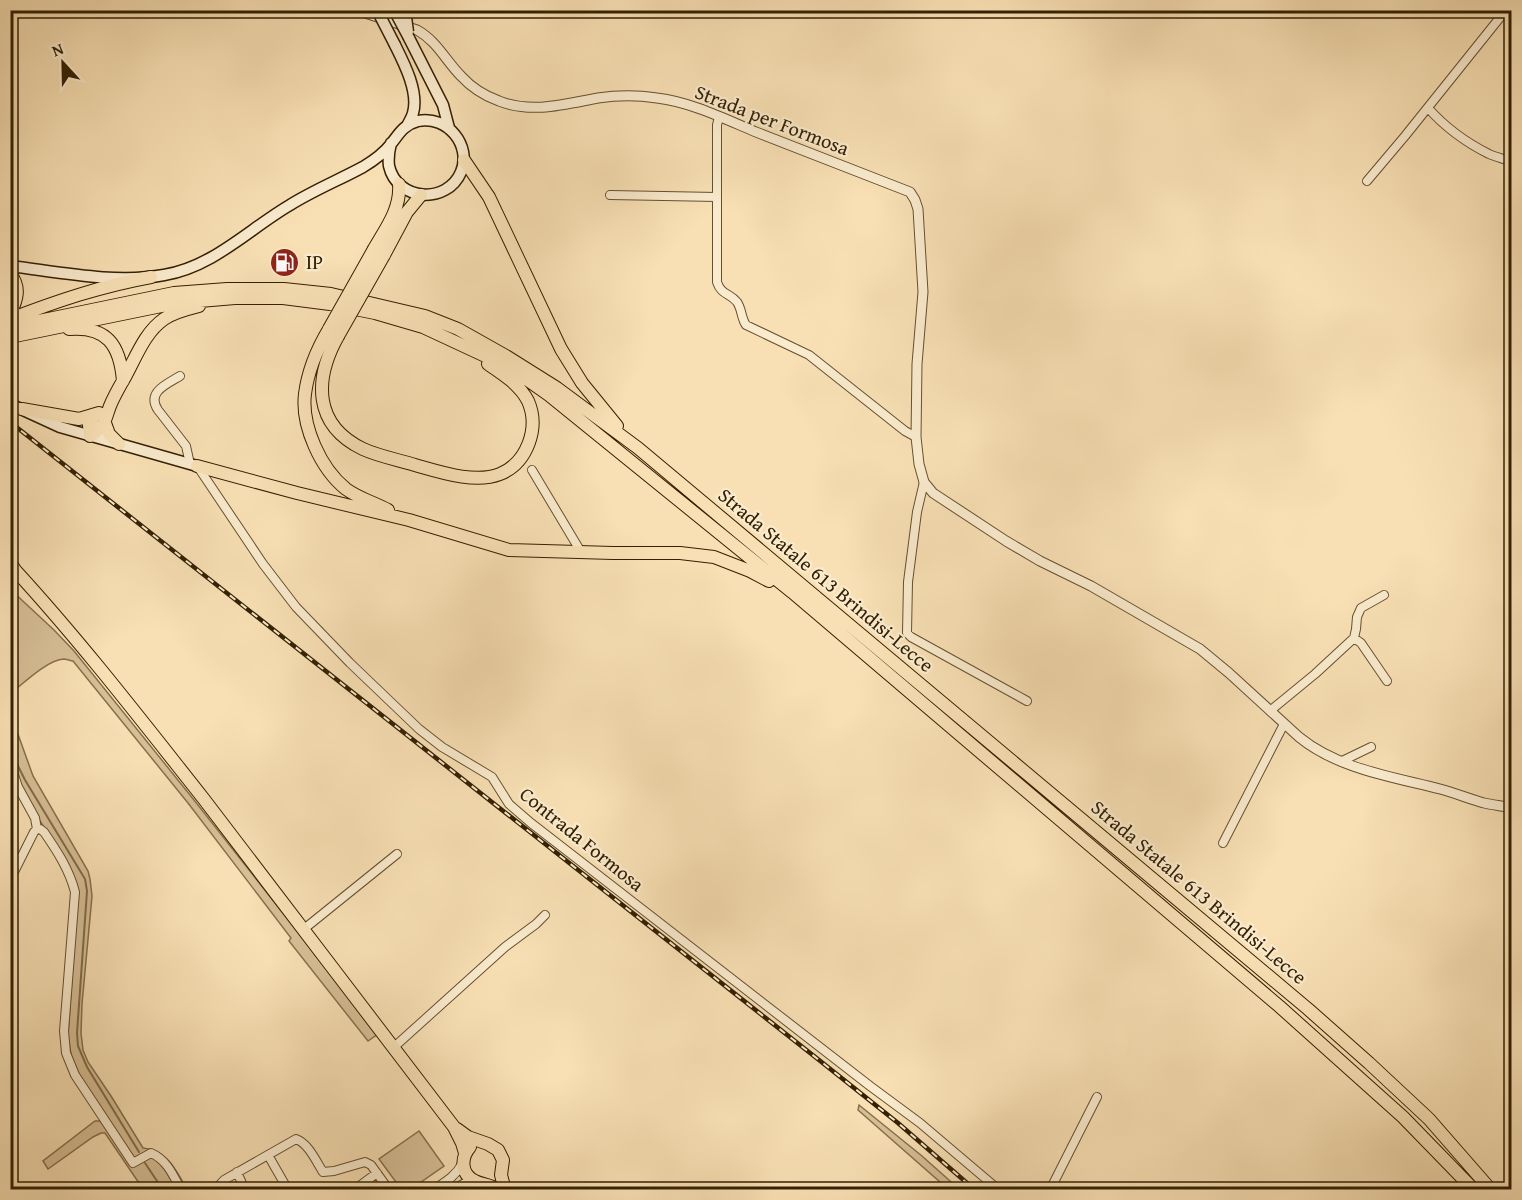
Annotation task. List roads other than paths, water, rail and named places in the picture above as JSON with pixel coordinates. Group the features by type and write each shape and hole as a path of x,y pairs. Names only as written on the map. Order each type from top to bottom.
{"main road":[{"path":"377,10 404,63 414,95 413,114 407,126"},
{"path":"394,10 443,105 449,128"},
{"path":"405,10 409,38"},
{"path":"10,319 86,292 187,269 214,257 289,205 365,165 383,152 398,133 417,121 428,120 439,123 456,134 463,151 464,160 461,172 454,183 445,190 434,195 414,194 399,184 393,176 388,154 391,143"},
{"path":"464,160 489,197 561,349 582,384 607,416 638,448"},
{"path":"379,252 397,209 399,184"},
{"path":"409,520 347,489 329,470 315,448 308,427 305,396 313,359 334,333 379,252 421,195"},
{"path":"10,266 112,278 150,277"},
{"path":"10,274 16,283 17,292 10,314"},
{"name":"Strada Statale 613 Brindisi-Lecce","path":"10,327 174,293 284,289 331,294 425,316 458,329 506,356 549,383 638,448 1308,1009 1429,1119 1491,1190"},
{"path":"90,436 105,423 110,406 144,342 154,328 164,319 176,313 235,298"},
{"name":"Strada Statale 613 Brindisi-Lecce","path":"10,337 176,303 235,298 283,298 375,313 423,327 509,367 549,395 792,592 1279,1006 1403,1117 1474,1190"},
{"path":"34,332 80,328 95,331 108,338 117,351 122,365 123,382"},
{"path":"334,333 322,382 322,395 325,410 338,432 364,449 446,474 475,478 499,474 517,464 530,443 532,417 528,401 511,379 460,345"},
{"path":"16,406 79,419 94,415 110,406"},
{"path":"16,406 60,427 90,436 297,493 409,520 509,550 680,554 714,557 750,571 792,592"},
{"path":"90,436 89,425 94,415"},
{"path":"105,423 108,434 119,444"},
{"path":"12,567 97,664 304,928 454,1127 462,1143 466,1173 474,1181 492,1185 498,1190"},
{"path":"454,1127 468,1137 494,1146 498,1150 503,1160 501,1172 506,1190"},
{"path":"464,1158 472,1146 483,1143"},
{"path":"481,1183 494,1180 501,1172"}],"street":[{"name":"Strada per Formosa","path":"356,10 424,34 460,76 476,90 500,102 548,108 600,98 632,96 659,98 697,108 910,192 918,209 923,292 917,364 916,437 924,482 917,512 908,582 907,633 910,637 1027,701"},
{"path":"1368,181 1506,10"},
{"path":"1428,108 1465,140 1490,155 1512,162"},
{"path":"719,117 717,125 717,282 722,292 736,300 746,325 809,355 905,431 916,437"},
{"path":"610,195 717,197"},
{"name":"Contrada Formosa","path":"180,376 164,386 154,396 154,405 186,446 194,465 263,564 296,607 350,663 419,729 442,747 492,777 509,804 531,822 920,1123 999,1190"},
{"path":"532,470 581,552"},
{"path":"924,482 933,493 1006,541 1091,586 1200,649 1230,673 1284,724 1310,746 1325,755 1354,766 1485,803 1512,808"},
{"path":"1270,711 1354,638 1357,617 1361,608 1384,595"},
{"path":"1354,638 1361,643 1387,681"},
{"path":"1223,843 1284,724"},
{"path":"1342,761 1371,747"},
{"path":"10,763 18,787 35,818 37,829"},
{"path":"10,880 33,832 37,829"},
{"path":"37,829 44,832 61,857 75,892 64,1030 66,1053 75,1075 134,1163 151,1153 159,1156 170,1167 181,1190"},
{"path":"304,928 397,854"},
{"path":"393,1048 505,947 545,915"},
{"path":"1050,1190 1096,1097"},
{"path":"215,1190 224,1180 296,1139 306,1146 322,1172 365,1162 371,1165 389,1190"},
{"path":"268,1155 288,1190"},
{"path":"433,1190 456,1174 464,1158"},
{"path":"237,1173 245,1190"},
{"path":"354,1190 377,1173"},
{"path":"450,1190 467,1182 481,1183"}],"waterway":[{"path":"10,740 25,780 85,879 87,891 78,1046 87,1067 139,1152"},
{"path":"145,1163 160,1190"}],"railway":[{"path":"10,422 819,1060 898,1123 975,1190"}],"place":[{"name":"IP","path":"285,262"}]}
